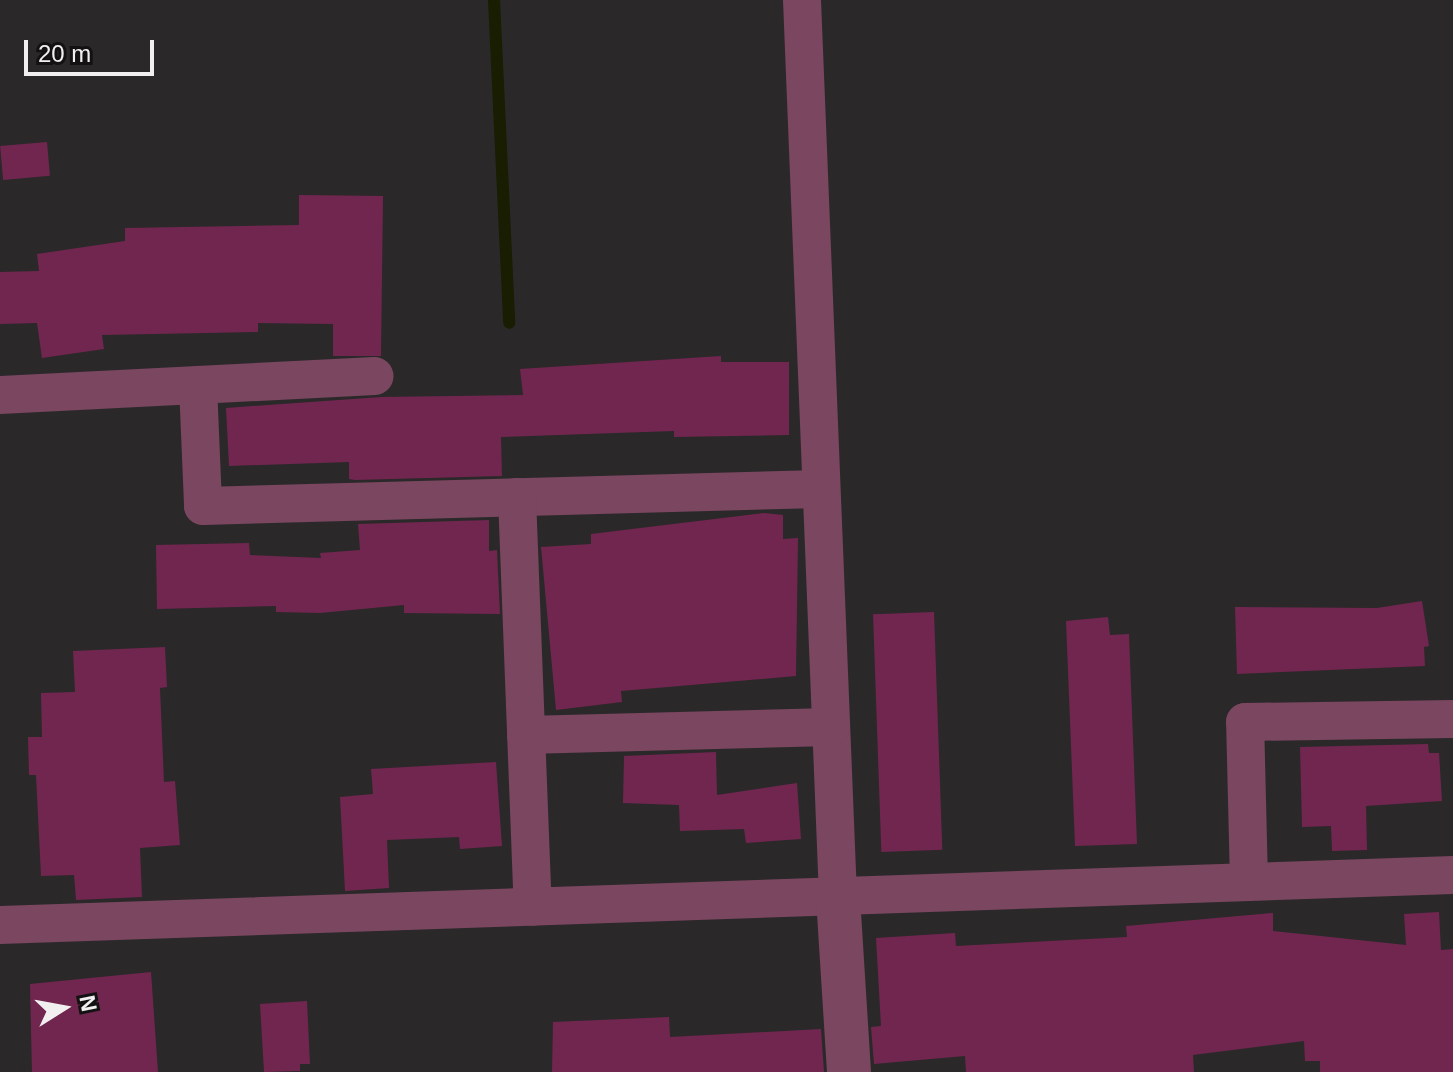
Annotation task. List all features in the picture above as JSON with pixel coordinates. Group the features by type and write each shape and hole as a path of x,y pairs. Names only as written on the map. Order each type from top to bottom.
{"street":[{"path":"802,0 838,897 849,1072"},
{"path":"0,395 375,376"},
{"path":"198,385 203,506 821,489"},
{"path":"517,497 533,907"},
{"path":"1249,882 1245,722 1453,719"},
{"path":"526,735 831,727"},
{"path":"0,925 1453,875"}],"building":[{"path":"47,142 50,176 3,180 0,146"},
{"path":"299,195 383,196 381,356 333,356 333,324 258,323 258,332 102,335 104,349 42,358 37,323 0,324 0,272 39,271 37,254 125,241 125,228 299,225"},
{"path":"721,356 721,362 789,362 789,435 674,437 674,431 501,437 502,476 355,480 349,479 349,462 229,466 226,408 381,397 523,395 520,369"},
{"path":"764,513 783,515 783,539 798,538 796,676 621,691 622,702 556,710 541,547 591,544 591,534"},
{"path":"489,520 489,551 497,550 500,614 404,613 404,605 320,613 276,612 276,606 157,609 156,545 249,543 250,555 321,558 320,553 360,550 358,524"},
{"path":"1422,601 1429,646 1424,647 1425,666 1237,674 1235,607 1377,608"},
{"path":"934,612 942,850 881,852 873,614"},
{"path":"1108,617 1110,635 1129,634 1137,844 1075,846 1066,621"},
{"path":"165,647 167,687 160,688 164,782 175,781 180,845 140,848 142,897 76,900 74,875 41,876 36,775 29,775 28,737 42,737 41,693 75,692 73,651"},
{"path":"1428,744 1429,753 1439,753 1442,801 1366,806 1367,850 1332,851 1331,826 1302,827 1300,747"},
{"path":"716,752 717,795 797,783 801,839 746,843 744,829 680,831 679,805 623,803 624,756"},
{"path":"496,762 502,846 460,849 459,837 387,840 389,888 345,891 340,797 373,794 371,769"},
{"path":"1439,912 1441,950 1453,949 1453,1072 1320,1072 1320,1061 1305,1061 1304,1041 1193,1055 1194,1072 966,1072 965,1056 874,1064 871,1027 881,1026 876,938 955,933 956,946 1127,937 1126,926 1273,913 1273,931 1406,945 1404,914"},
{"path":"151,972 158,1072 32,1072 30,984"},
{"path":"307,1001 310,1064 300,1064 300,1071 264,1072 260,1004"},
{"path":"669,1017 670,1037 821,1029 824,1072 552,1072 553,1022"}],"waterway":[{"path":"494,0 509,323"}]}
